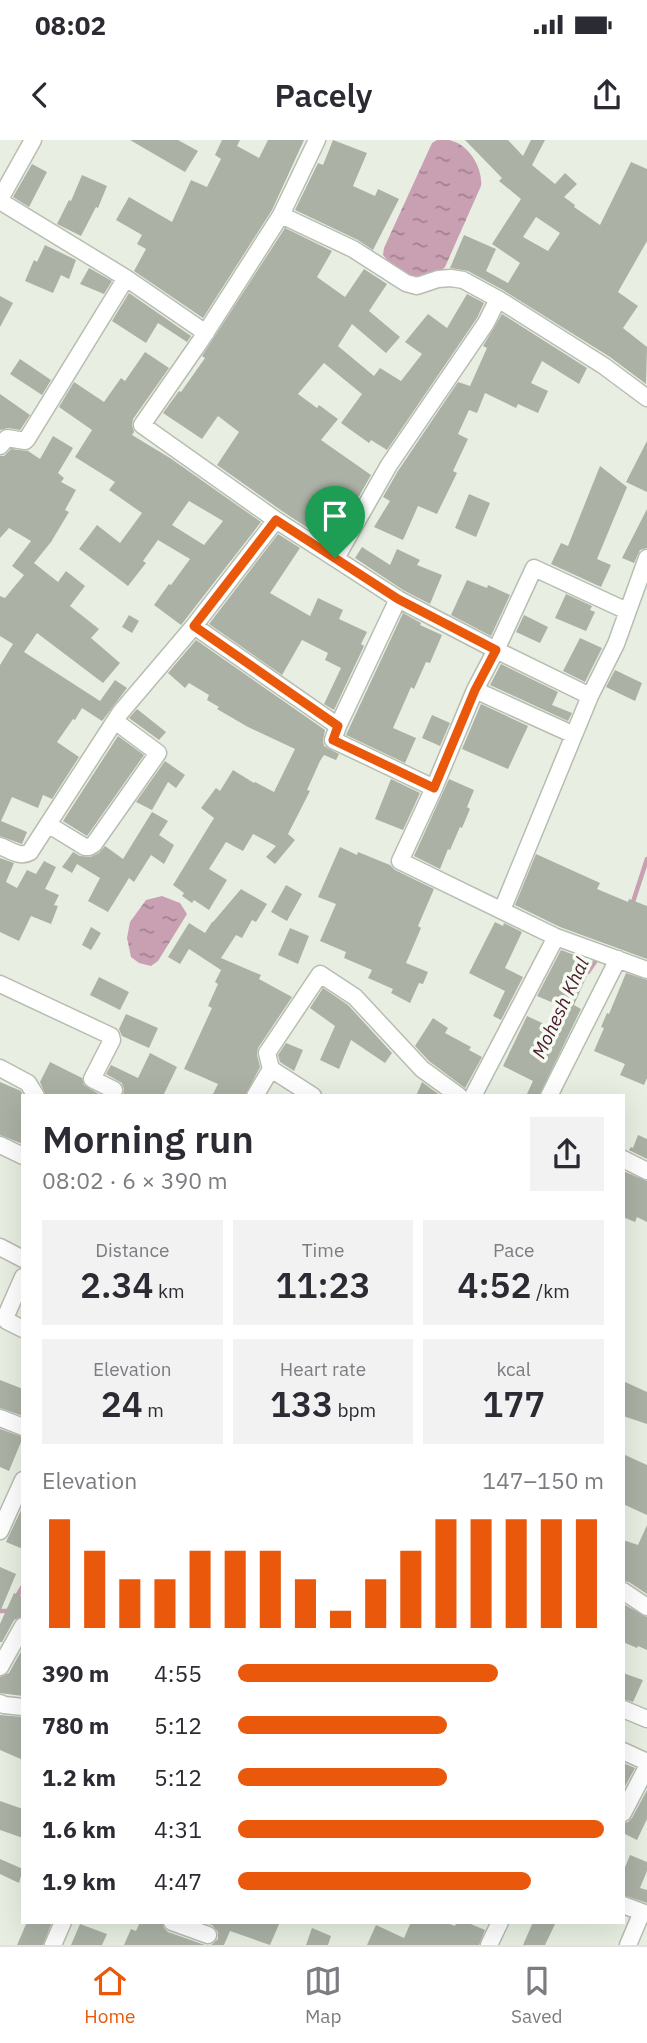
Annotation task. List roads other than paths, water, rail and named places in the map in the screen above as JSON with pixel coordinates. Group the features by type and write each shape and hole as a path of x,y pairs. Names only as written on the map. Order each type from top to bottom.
{"street":[{"path":"33,140 0,200 126,278 206,333"},
{"path":"317,140 281,215 206,333 142,425 276,520 398,599 590,695"},
{"path":"281,215 372,259 406,283 417,286 438,279 463,279 604,366 647,398"},
{"path":"0,446 7,438 27,439 126,278"},
{"path":"335,558 377,485 486,324 498,299"},
{"path":"0,846 19,855 30,852 120,712 194,626 276,520"},
{"path":"502,910 590,695 616,644 647,558"},
{"path":"626,611 534,568 475,690 400,861 556,937 647,970"},
{"path":"398,599 333,740 434,788"},
{"path":"194,626 338,726"},
{"path":"475,690 574,735"},
{"path":"49,825 85,847 94,844 158,753 115,722"},
{"path":"474,1094 556,937"},
{"path":"550,1094 618,959"},
{"path":"310,1094 271,1069 267,1053 320,974 355,997 422,1069 456,1094"},
{"path":"0,984 111,1035 112,1040 92,1079 114,1090 112,1094"},
{"path":"0,1068 28,1083 35,1094"},
{"path":"256,1094 271,1069"},
{"path":"0,1145 21,1155"},
{"path":"625,1160 647,1171"},
{"path":"0,1247 21,1258"},
{"path":"21,1282 5,1318 21,1327"},
{"path":"0,1418 21,1426"},
{"path":"0,1531 21,1484"},
{"path":"625,1592 647,1607"},
{"path":"0,1667 21,1630"},
{"path":"0,1703 21,1707"},
{"path":"625,1710 647,1719"},
{"path":"625,1752 647,1765 625,1809"},
{"path":"625,1906 645,1913 628,1945"},
{"path":"54,1945 63,1924"},
{"path":"178,1924 209,1934"},
{"path":"489,1945 499,1924"}],"water":[{"path":"449,140 463,146 477,165 481,186 445,267 441,271 426,273 414,280 386,259 383,255 384,248 432,143"},
{"path":"162,896 180,903 187,914 158,961 151,966 139,963 131,957 127,938 130,922 146,900"}],"waterway":[{"name":"Mohesh Khal","path":"632,905 647,859"},
{"name":"Mohesh Khal","path":"588,972 599,956"},
{"name":"Mohesh Khal","path":"16,1598 21,1589"},
{"name":"Mohesh Khal","path":"0,1611 8,1611 10,1608"}]}
